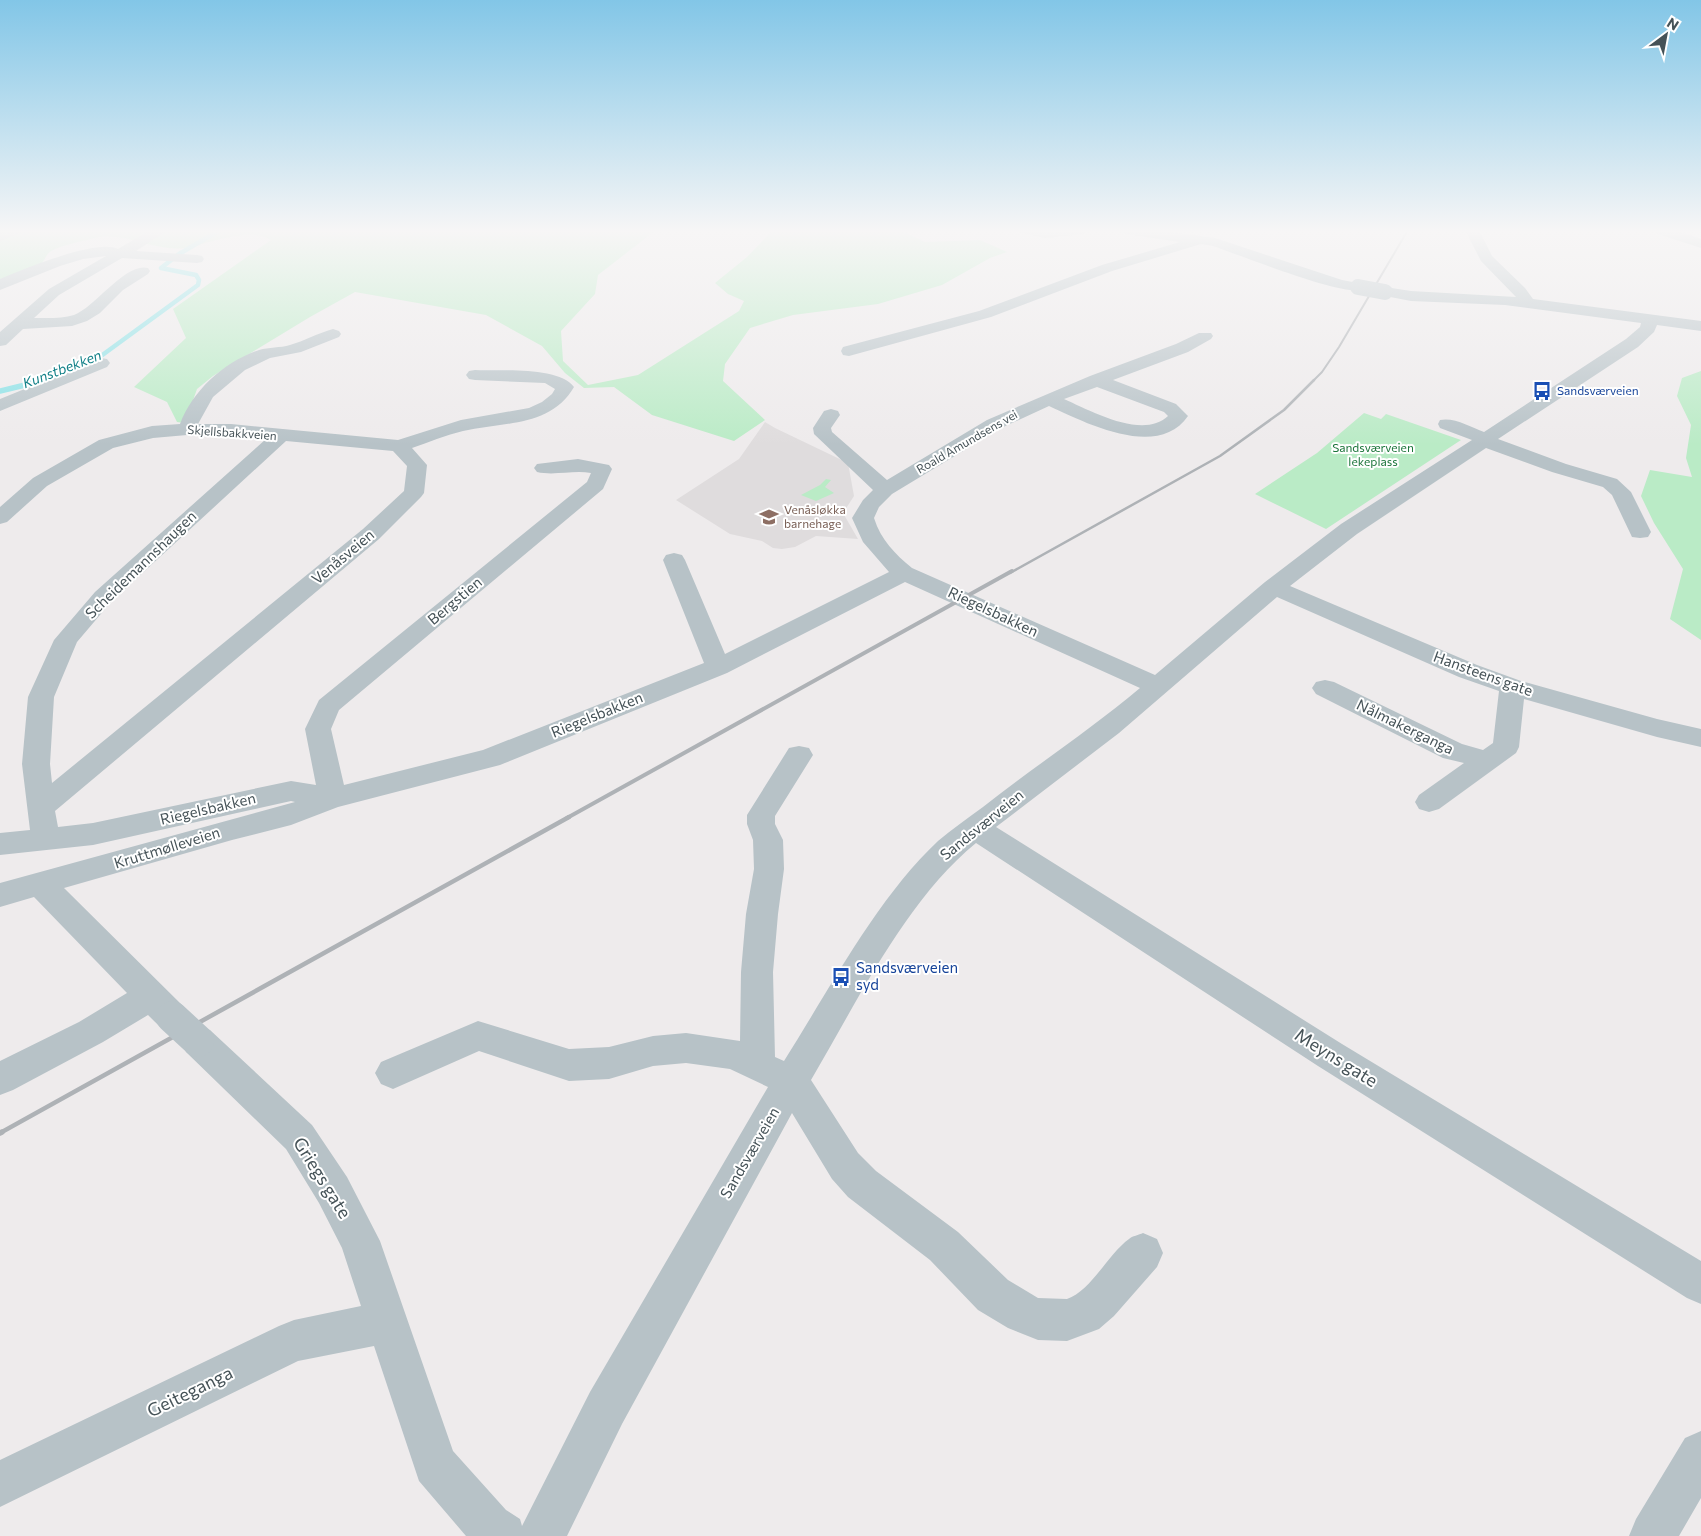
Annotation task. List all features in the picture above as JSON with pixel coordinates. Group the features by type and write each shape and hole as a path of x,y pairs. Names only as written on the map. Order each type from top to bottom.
{"street":[{"path":"0,341 43,302"},
{"path":"18,324 72,320 89,314 102,302"},
{"path":"849,352 985,314 1018,302"},
{"path":"1511,302 1650,321 1701,326"},
{"path":"70,337 78,327 72,320"},
{"name":"Sandsværveien","path":"542,1536 606,1408 767,1121 899,906 928,870 949,849 975,828 1075,754 1158,686 1273,587 1349,530 1632,343 1648,330 1650,321"},
{"path":"187,429 191,412 211,388 231,372 266,354 290,350 333,334"},
{"name":"Roald Amundsens vei","path":"904,573 887,558 867,532 863,518 870,504 885,490 994,424 1096,380 1182,348 1205,336"},
{"path":"0,406 101,363"},
{"path":"399,446 461,426 524,416 553,402 564,393 565,387 549,378 475,375"},
{"path":"1049,399 1092,418 1122,428 1136,430 1161,430 1175,422 1179,416 1170,408 1096,380"},
{"path":"831,415 822,428 823,434 864,469 885,490"},
{"path":"1446,424 1559,468 1610,483 1621,492 1640,532"},
{"name":"Skjellsbakkveien","path":"0,518 40,482 106,444 152,432 187,429 232,430 399,446"},
{"name":"Scheidemannshaugen","path":"40,808 36,764 41,697 66,640 103,597 280,436"},
{"name":"Venåsveien","path":"40,808 148,716 371,534 414,493 418,464 399,446"},
{"name":"Bergstien","path":"333,798 318,729 328,706 596,485 602,469 578,465 544,468"},
{"path":"674,560 718,667"},
{"name":"Riegelsbakken","path":"0,844 93,834 128,828 240,801 291,791 333,798 490,758 718,667 904,573 1158,686"},
{"name":"Hansteens gate","path":"1273,587 1468,671 1512,687 1658,728 1701,738"},
{"path":"1429,802 1506,747 1512,687"},
{"name":"Nålmakerganga","path":"1325,688 1453,751 1486,760"},
{"path":"758,1066 757,972 762,914 769,869 768,840 761,824 761,815 799,755"},
{"name":"Kruttmølleveien","path":"0,895 41,885 232,828 291,814 333,798"},
{"path":"40,808 46,839"},
{"name":"Meyns gate","path":"975,828 1330,1055 1701,1284"},
{"name":"Griegs gate","path":"41,885 161,1007 299,1137 333,1190 360,1241 434,1465 489,1527 503,1536"},
{"path":"0,1079 91,1032 161,1007"},
{"path":"393,1073 478,1036 569,1065 609,1064 653,1051 686,1048 734,1054 792,1082 845,1166 862,1184 944,1246 993,1295 1023,1313 1051,1320 1067,1320 1084,1314 1099,1301 1143,1253"},
{"name":"Geiteganga","path":"0,1484 294,1342 388,1322"},
{"path":"1653,1536 1701,1454"}],"shaded area":[{"path":"765,422 848,463 854,496 843,513 858,539 816,536 795,547 773,548 762,541 730,534 676,500 739,459"}],"green space":[{"path":"183,302 338,302 213,376 197,389 185,423 177,422 167,402 134,387 186,338 173,309"},
{"path":"410,302 588,302 561,331 563,361 588,385 638,375 739,311 744,302 886,302 793,315 750,328 725,364 723,381 765,420 734,441 652,415 614,387 584,388 565,373 542,346 486,315"},
{"path":"1701,371 1701,640 1670,619 1683,569 1654,523 1641,496 1650,470 1692,477 1686,458 1691,425 1677,396 1682,378"},
{"name":"Sandsværveien lekeplass","path":"1364,413 1381,419 1386,414 1461,440 1326,529 1255,494 1317,453"},
{"path":"826,479 831,480 825,487 834,493 816,501 801,495 820,485"}],"waterway":[{"name":"Kunstbekken","path":"33,381 48,373 101,356 175,302"},
{"name":"Kunstbekken","path":"0,391 25,385 33,381"}],"railway":[{"path":"1010,573 1220,456 1284,410 1322,372 1366,302"},
{"path":"567,818 1012,571"},
{"path":"2,1132 0,1133 569,817"}],"place":[{"name":"Sandsværveien","path":"1542,391"},
{"name":"Venåsløkka barnehage","path":"769,517"},
{"name":"Sandsværveien syd","path":"841,977"}]}
